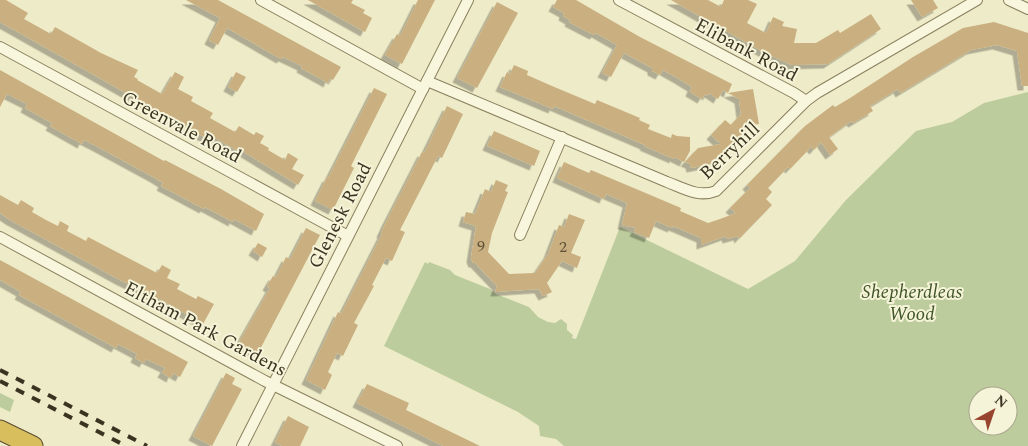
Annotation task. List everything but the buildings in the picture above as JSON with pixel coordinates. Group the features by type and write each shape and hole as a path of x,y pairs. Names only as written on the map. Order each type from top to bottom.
{"highway":[{"path":"0,430 34,446"}],"street":[{"name":"Berryhill","path":"261,0 425,84 562,137 667,182 698,194 707,195 716,191 806,101 817,93 977,0"},
{"name":"Glenesk Road","path":"242,446 468,0"},
{"name":"Elibank Road","path":"619,0 806,101"},
{"path":"1009,0 1028,9"},
{"name":"Greenvale Road","path":"0,47 348,236"},
{"path":"520,236 562,137"},
{"name":"Eltham Park Gardens","path":"0,237 273,385 397,446"}],"green space":[{"name":"Shepherdleas Wood","path":"1028,92 1028,446 564,446 556,439 540,436 539,426 518,412 384,346 425,262 450,270 455,275 529,307 538,317 548,322 555,323 561,319 567,324 567,330 573,335 572,338 576,339 620,227 748,289 795,261 846,200 916,131 952,122 984,103"},
{"path":"0,393 14,400 10,412 0,407"}],"railway":[{"path":"0,370 147,446"},
{"path":"0,381 126,446"}]}
